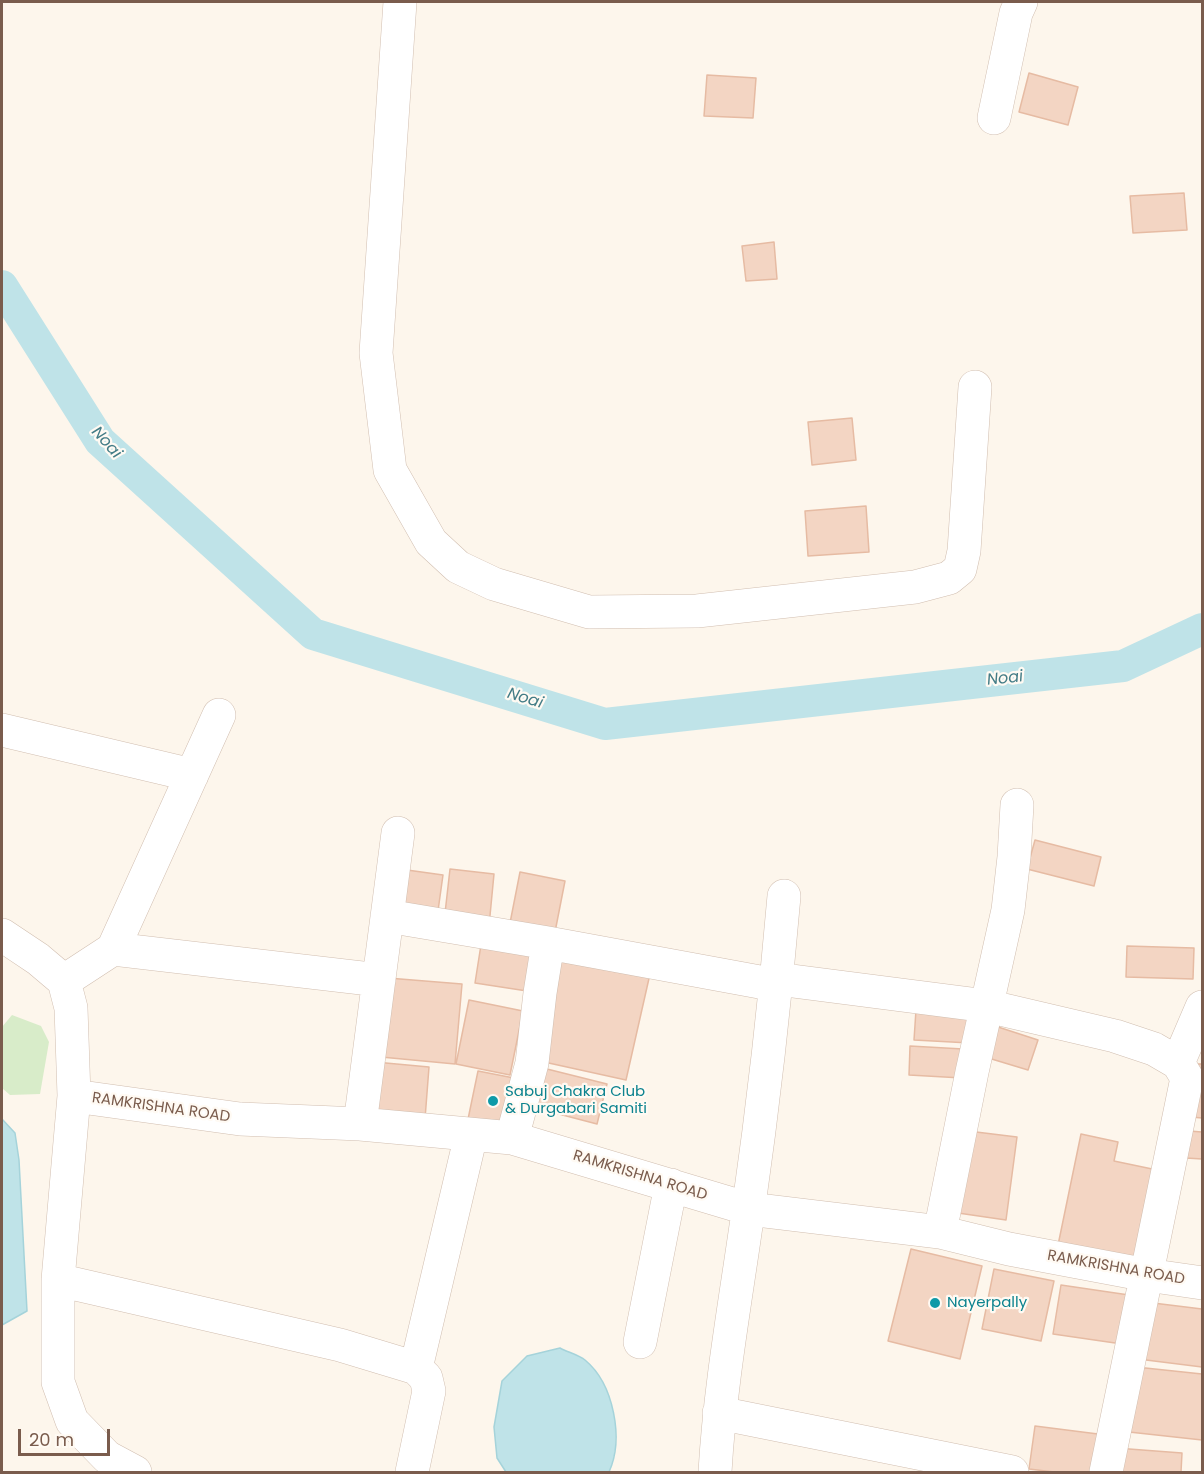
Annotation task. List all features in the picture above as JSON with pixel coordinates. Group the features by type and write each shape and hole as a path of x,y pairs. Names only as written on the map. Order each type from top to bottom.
{"street":[{"path":"400,2 376,353 390,470 431,542 458,567 494,584 589,612 697,611 915,587 949,578 960,569 964,551 975,387"},
{"path":"994,118 1016,13 1021,2"},
{"path":"64,981 113,949 219,715"},
{"path":"2,730 192,775"},
{"path":"940,1233 972,1072 1008,910 1017,805"},
{"path":"360,1124 398,833"},
{"path":"715,1473 719,1413 748,1209 776,982 784,896"},
{"path":"387,916 776,982 987,1005 1115,1036 1154,1049 1188,1055"},
{"path":"2,935 38,959 64,981 72,1008 74,1096 58,1280 58,1382 72,1421 108,1457 135,1473"},
{"path":"512,1138 532,1063 548,943"},
{"path":"113,949 379,980"},
{"path":"1106,1473 1187,1078 1188,1055 1203,1007"},
{"name":"RAMKRISHNA ROAD","path":"74,1096 240,1119 360,1124 512,1138 748,1209 940,1233 1009,1249 1203,1283"},
{"path":"416,1368 471,1135"},
{"path":"640,1342 671,1185"},
{"path":"58,1280 340,1345 416,1368 426,1377 429,1391 412,1473"},
{"path":"719,1413 1011,1473"}],"green space":[{"path":"12,1015 41,1026 49,1042 40,1094 10,1095 2,1088 2,1027"}],"water":[{"path":"2,1119 15,1133 19,1160 27,1311 2,1325"},
{"path":"560,1348 585,1360 595,1370 609,1397 614,1413 616,1444 609,1472 506,1472 497,1458 494,1427 502,1381 527,1356"}],"building":[{"path":"1029,73 1078,87 1068,125 1019,112"},
{"path":"707,75 756,78 753,118 704,116"},
{"path":"1184,193 1187,230 1133,233 1130,196"},
{"path":"774,242 777,279 746,281 742,246"},
{"path":"852,418 856,460 812,465 808,422"},
{"path":"866,506 869,552 808,556 805,511"},
{"path":"1035,840 1101,857 1094,886 1027,869"},
{"path":"400,869 443,875 437,918 394,911"},
{"path":"450,869 494,874 489,926 444,922"},
{"path":"520,872 565,881 555,932 510,923"},
{"path":"483,932 548,943 540,993 475,983"},
{"path":"1127,946 1194,948 1193,979 1126,977"},
{"path":"559,954 650,974 626,1080 535,1060"},
{"path":"388,978 462,984 455,1064 381,1057"},
{"path":"469,1000 523,1011 510,1075 456,1064"},
{"path":"916,1010 973,1013 970,1043 914,1040"},
{"path":"995,1026 1038,1040 1028,1070 985,1057"},
{"path":"910,1046 963,1049 962,1078 909,1075"},
{"path":"375,1062 429,1067 425,1119 371,1115"},
{"path":"1198,1064 1202,1064 1202,1118 1191,1117"},
{"path":"543,1068 607,1084 597,1124 532,1107"},
{"name":"Sabuj Chakra Club & Durgabari Samiti","path":"478,1071 519,1079 507,1131 467,1124"},
{"path":"968,1131 1017,1137 1006,1220 958,1213"},
{"path":"1189,1131 1202,1132 1202,1159 1186,1158"},
{"path":"1081,1134 1118,1142 1114,1161 1157,1170 1137,1266 1057,1250"},
{"name":"Nayerpally","path":"911,1249 982,1266 960,1359 888,1341"},
{"path":"994,1269 1054,1281 1041,1341 982,1329"},
{"path":"1061,1285 1129,1295 1122,1344 1053,1334"},
{"path":"1145,1302 1202,1309 1202,1367 1138,1359"},
{"path":"1136,1367 1202,1374 1202,1440 1129,1432"},
{"path":"1035,1426 1098,1434 1093,1472 1054,1472 1029,1469"},
{"path":"1116,1448 1182,1453 1181,1472 1113,1472"}],"waterway":[{"name":"Noai","path":"2,286 100,441 313,634 605,724 1123,666 1202,629"}],"place":[{"name":"Sabuj Chakra Club & Durgabari Samiti","path":"493,1101"},
{"name":"Nayerpally","path":"935,1303"}]}
